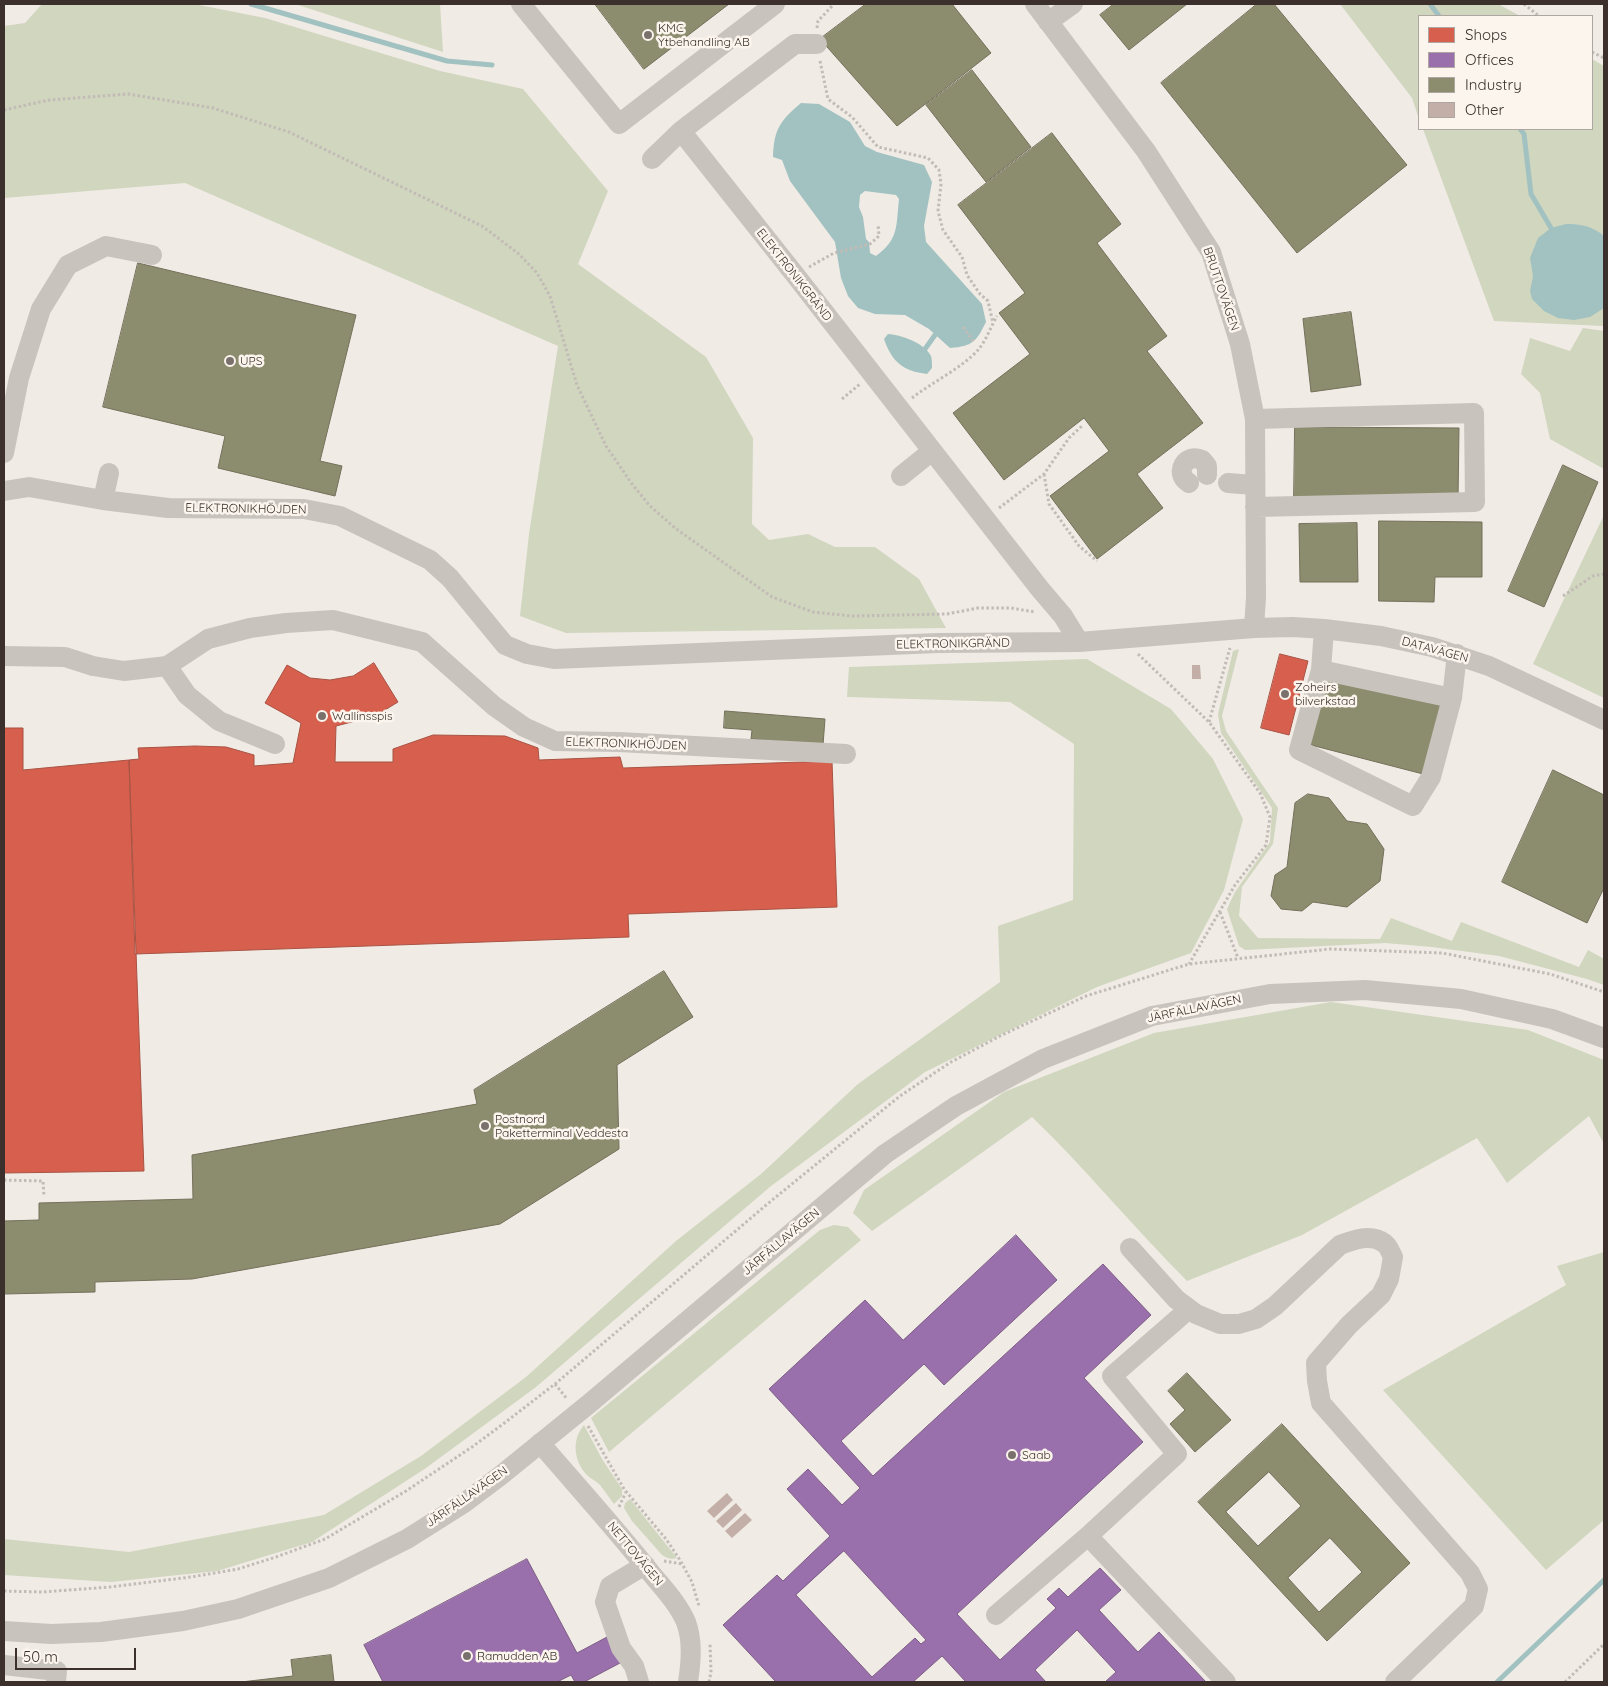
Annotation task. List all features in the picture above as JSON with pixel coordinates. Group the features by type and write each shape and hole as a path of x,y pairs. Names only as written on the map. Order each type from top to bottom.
{"street":[{"path":"521,4 619,124 775,4"},
{"name":"BRUTTOVÄGEN","path":"1035,4 1146,151 1211,252 1240,344 1255,419 1256,597 1245,629"},
{"path":"1048,22 1073,4"},
{"path":"652,159 681,131 795,44 819,53"},
{"name":"ELEKTRONIKGRÄND","path":"681,131 1063,616 1079,642"},
{"path":"4,453 19,378 41,309 68,265 106,246 152,254"},
{"path":"1255,419 1474,413 1475,502 1255,507"},
{"path":"901,476 932,451"},
{"path":"1189,483 1182,477 1181,472 1187,460 1198,458 1202,460 1207,471"},
{"path":"103,500 109,474"},
{"path":"1228,483 1254,485"},
{"name":"ELEKTRONIKHÖJDEN","path":"4,492 29,487 103,500 168,508 304,509 340,516 430,560 450,578 505,645 527,654 554,659 768,651"},
{"name":"ELEKTRONIKHÖJDEN","path":"4,656 66,656 93,666 124,671 167,666 208,639 250,628 286,623 333,620 422,642 494,706 524,727 555,741 620,742 846,754"},
{"name":"ELEKTRONIKGRÄND","path":"768,651 938,643 1079,642 1245,629"},
{"name":"DATAVÄGEN","path":"1245,629 1324,629 1381,636 1432,647 1489,666 1604,720"},
{"path":"1324,629 1321,670 1299,750 1413,806 1431,777 1452,698 1456,654"},
{"path":"167,666 187,695 219,720 275,744"},
{"path":"1321,670 1452,698"},
{"name":"JÄRFÄLLAVÄGEN","path":"4,1631 50,1634 101,1632 183,1621 238,1609 330,1578 407,1539 464,1503 540,1444 885,1154 956,1106 1043,1059 1152,1016 1270,994 1365,990 1461,999 1552,1019 1604,1038"},
{"path":"1130,1248 1176,1300 1196,1314 1220,1324 1239,1324 1256,1319 1275,1306 1340,1245 1353,1239 1368,1237 1384,1243 1393,1257 1389,1278 1381,1295 1350,1325 1316,1363 1321,1403 1470,1573 1478,1589 1474,1606 1394,1682"},
{"path":"996,1615 1088,1536 1177,1454 1112,1376 1189,1309"},
{"name":"NETTOVÄGEN","path":"540,1444 672,1599 686,1622 691,1650 688,1682"},
{"path":"1088,1536 1226,1682"},
{"path":"639,1682 634,1666 621,1648 604,1602 610,1586 645,1565"},
{"path":"4,1665 57,1671 56,1682"}],"path":[{"path":"1524,4 1538,15"},
{"path":"819,53 828,99 852,118 878,147 928,158 939,170 941,184 938,211 943,230 962,257 968,275 980,294 988,302 993,323"},
{"path":"4,110 49,100 128,94 213,108 289,132 482,226 519,254 537,273 550,296 578,385 606,446 632,484 650,506 676,528 772,597 813,612 854,616 947,614 978,608 1011,608 1063,616"},
{"path":"818,261 834,253 870,244 879,236 878,224"},
{"path":"930,384 951,372 978,350 997,316"},
{"path":"962,327 974,342"},
{"path":"842,399 872,374"},
{"path":"985,518 1044,474 1068,438 1083,425"},
{"path":"1044,474 1049,504 1079,546 1097,561"},
{"path":"1563,596 1593,576 1604,574"},
{"path":"1209,722 1245,629"},
{"path":"1131,638 1136,652 1209,722 1260,793 1270,817 1266,845 1235,885 1189,964"},
{"path":"1220,912 1238,958"},
{"path":"4,1180 43,1181 44,1196"},
{"path":"555,1384 568,1401"},
{"path":"586,1424 624,1489 666,1539 692,1582"},
{"path":"1565,1682 1604,1644"},
{"path":"709,1682 711,1647"}],"green space":[{"path":"42,4 194,4 265,18 440,71 523,89 608,191 578,264 706,357 753,438 752,524 769,540 808,534 835,547 875,547 919,579 946,628 566,633 520,616 529,534 558,346 185,183 4,198 4,26 25,23"},
{"path":"295,4 440,4 443,52"},
{"path":"1340,4 1498,4 1518,15 1418,15 1418,116 1412,98"},
{"path":"1593,60 1604,66 1604,326 1494,321 1423,130 1593,130"},
{"path":"1583,328 1604,331 1604,469 1550,439 1540,393 1521,374 1530,338 1570,351"},
{"path":"1604,515 1604,698 1533,664"},
{"path":"1239,649 1222,716 1226,731 1278,808 1273,844 1242,887 1239,916 1258,938 1380,939 1391,918 1452,941 1461,922 1579,967 1588,950 1604,959 1604,985 1499,956 1432,947 1385,943 1245,950 1239,946 1227,909 1235,892 1270,842 1272,808 1221,733 1218,714 1233,651"},
{"path":"1087,659 1171,709 1213,759 1243,819 1224,890 1191,953 1097,987 925,1072 771,1186 536,1387 426,1468 312,1542 217,1571 111,1582 4,1575 4,1539 129,1552 324,1515 421,1456 526,1377 676,1241 761,1174 858,1084 1000,982 998,926 1073,900 1074,744 1010,702 847,697 849,667"},
{"path":"1331,1002 1528,1030 1604,1060 1604,1144 1589,1116 1507,1183 1477,1138 1302,1235 1187,1281 1072,1157 1032,1117 872,1231 853,1213 864,1190 1004,1092 1154,1033"},
{"path":"834,1225 848,1227 861,1240 609,1452 591,1418 820,1230"},
{"path":"1604,1252 1604,1520 1546,1570 1383,1390 1566,1285 1557,1266"},
{"path":"584,1425 602,1459 622,1489 622,1496 614,1504 600,1485 587,1475 579,1464 576,1444 577,1437"},
{"path":"630,1499 677,1558 673,1559 662,1555 632,1521 624,1508 625,1503"}],"water":[{"path":"801,103 819,104 850,122 865,146 877,152 924,165 932,182 924,226 926,242 982,304 986,322 973,342 964,346 950,348 929,329 905,315 875,314 858,308 848,296 841,278 835,242 790,181 782,160 773,157 777,132 783,121","holes":["865,191 896,195 899,199 893,238 876,256 870,253 869,242 866,239 863,217 859,207 860,195"]},
{"path":"1566,224 1586,226 1604,236 1604,308 1590,317 1574,320 1558,318 1544,311 1532,299 1530,291 1533,276 1530,258 1538,238 1551,228"},
{"path":"888,334 912,341 928,351 931,357 932,368 927,374 911,371 895,359 884,339"}],"building: Shops":[{"name":"Zoheirs bilverkstad","path":"1280,654 1308,661 1289,735 1261,728"},
{"path":"374,663 398,702 375,716 336,726 335,762 393,762 393,749 433,735 505,736 538,748 539,760 620,757 623,768 832,761 837,907 628,914 629,937 135,954 129,760 139,759 138,748 226,747 254,755 254,766 293,763 301,723 265,703 287,665 310,678 330,680 353,676"},
{"path":"4,728 23,728 23,770 129,760 144,1171 4,1173"}],"building: Offices":[{"name":"Saab","path":"1016,1235 1057,1280 944,1385 924,1364 841,1441 873,1476 1103,1264 1151,1315 1084,1378 1143,1442 957,1614 1000,1660 1056,1608 1047,1599 1059,1588 1068,1597 1100,1568 1121,1590 1099,1610 1138,1652 1159,1632 1206,1682 1105,1682 1116,1672 1077,1630 1035,1670 1046,1682 966,1682 942,1656 913,1682 776,1682 723,1625 777,1575 783,1581 830,1536 787,1489 808,1469 842,1505 860,1488 769,1389 865,1300 903,1340","holes":["844,1551 926,1640 921,1644 915,1638 872,1677 796,1595"]},
{"path":"527,1559 577,1653 607,1637 620,1663 584,1682 575,1682 571,1675 557,1682 383,1682 364,1645"}],"building: Industry":[{"path":"595,4 729,4 644,69"},
{"path":"866,4 952,4 991,53 897,126 820,39"},
{"path":"1114,4 1187,4 1129,50 1100,15"},
{"path":"1257,4 1274,4 1407,165 1297,253 1161,83"},
{"path":"972,70 1031,147 986,182 926,105"},
{"path":"1052,133 1121,224 1097,243 1167,336 1147,351 1203,423 1137,474 1163,508 1097,559 1050,496 1109,451 1084,418 1004,480 953,413 1030,354 999,313 1025,293 958,205"},
{"name":"UPS","path":"138,263 356,315 320,461 342,466 335,496 218,468 225,436 103,407"},
{"path":"1351,312 1361,385 1311,392 1303,319"},
{"path":"1295,427 1459,428 1458,500 1294,498"},
{"path":"1563,465 1598,482 1544,607 1508,591"},
{"path":"1379,521 1482,522 1482,577 1435,577 1434,602 1379,601"},
{"path":"1357,523 1358,582 1300,582 1299,524"},
{"path":"1326,672 1441,702 1423,774 1307,744"},
{"path":"725,711 825,719 823,745 751,739 752,730 724,728"},
{"path":"1553,770 1604,795 1604,888 1587,923 1502,882"},
{"path":"1308,794 1329,798 1347,821 1367,824 1384,849 1380,881 1347,907 1313,902 1302,911 1281,909 1271,896 1275,875 1287,867 1295,803"},
{"name":"Postnord Paketterminal Veddesta","path":"664,971 693,1017 617,1065 619,1149 500,1224 192,1279 95,1282 95,1292 4,1294 4,1221 39,1220 39,1203 193,1199 192,1155 477,1104 474,1090"},
{"path":"1187,1373 1231,1420 1195,1452 1170,1424 1185,1410 1168,1391"},
{"path":"1282,1424 1410,1563 1327,1641 1198,1502","holes":["1269,1472 1301,1506 1258,1546 1226,1512","1330,1538 1362,1572 1319,1612 1288,1578"]},
{"path":"331,1655 334,1682 241,1682 293,1676 291,1660"}],"building: Other":[{"path":"1192,665 1200,665 1201,679 1192,679"},
{"path":"727,1493 733,1500 714,1518 707,1511"},
{"path":"736,1503 742,1510 723,1528 716,1521"},
{"path":"745,1513 752,1520 732,1538 725,1531"}],"waterway":[{"path":"251,4 447,61 492,65"},
{"path":"1430,4 1438,15"},
{"path":"1521,130 1524,134 1531,194 1551,228"},
{"path":"925,349 935,335"},
{"path":"1497,1682 1604,1580"}],"place":[{"name":"KMC Ytbehandling AB","path":"648,35"},
{"name":"UPS","path":"230,361"},
{"name":"Zoheirs bilverkstad","path":"1285,694"},
{"name":"Wallinsspis","path":"322,716"},
{"name":"Postnord Paketterminal Veddesta","path":"485,1126"},
{"name":"Saab","path":"1012,1455"},
{"name":"Ramudden AB","path":"467,1656"}]}
